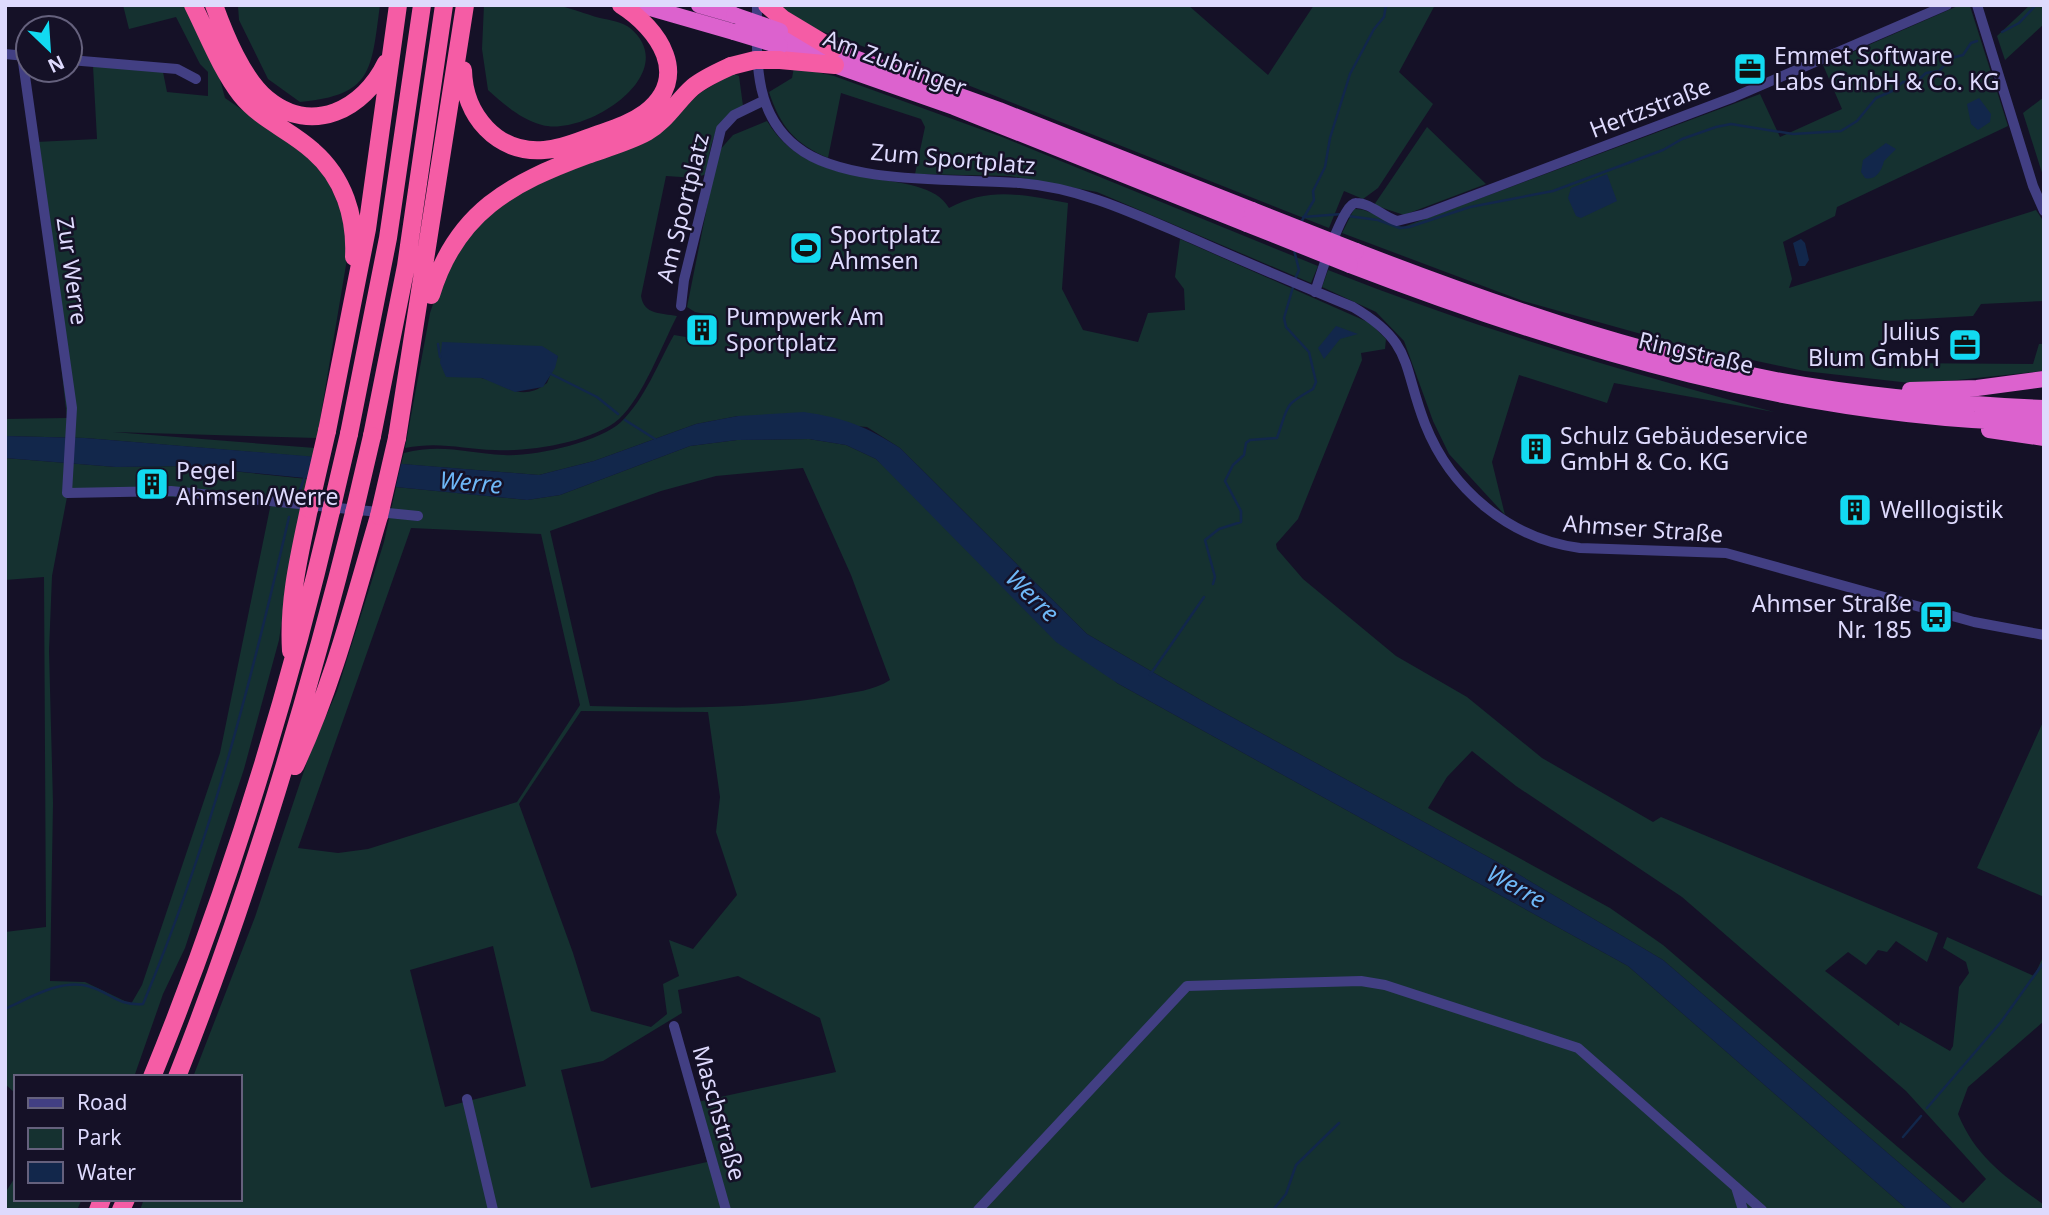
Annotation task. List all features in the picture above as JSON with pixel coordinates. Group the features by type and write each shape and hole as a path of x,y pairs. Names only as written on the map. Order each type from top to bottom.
{"highway":[{"path":"193,5 241,94 259,114 313,151 344,192 355,240 355,296"},
{"path":"214,5 258,89 282,108 298,114 318,116 338,112 354,104 371,90 392,50"},
{"path":"292,662 289,623 295,578 355,296 398,5"},
{"path":"153,1075 211,920 259,779 331,511 388,238 422,5"},
{"path":"178,1075 267,826 303,708 354,513 406,265 444,5"},
{"path":"267,826 320,713 380,516 415,337 465,5"},
{"path":"462,31 463,83 474,113 484,128 508,145 544,150 630,123 656,103 667,72 666,55 652,28 621,5"},
{"path":"640,5 734,32 781,39 834,57"},
{"path":"699,5 734,15 781,39 834,57"},
{"path":"767,5 781,39"},
{"path":"415,337 423,324 439,267 475,215 497,196 529,177 649,131 693,88 781,39"},
{"name":"Am Zubringer","path":"834,57 1142,165 1249,217"},
{"name":"Am Zubringer","path":"834,57 1129,177 1249,217"},
{"path":"1249,217 1353,258"},
{"name":"Ringstraße","path":"1353,258 1566,326 1674,356 1829,388 1963,405 2044,408"},
{"name":"Ringstraße","path":"1353,258 1446,302 1636,363 1844,407 1923,416 2044,423"},
{"path":"1829,388 1856,386 1921,391 2044,379"},
{"path":"1923,416 1933,424 2044,438"}],"street":[{"name":"Zum Sportplatz","path":"757,5 757,74 764,102 786,137 809,156 824,163 901,178 1021,183 1097,197"},
{"name":"Hertzstraße","path":"1312,290 1347,207 1353,202 1365,204 1397,221 1425,214 1734,97 1947,5"},
{"path":"1977,5 2033,186 2044,211"},
{"path":"84,61 177,69 196,79"},
{"name":"Zur Werre","path":"29,84 72,424 68,487 171,491 418,516"},
{"name":"Am Sportplatz","path":"681,306 684,280 721,130 734,115 764,102"},
{"name":"Ahmser Straße","path":"1097,197 1312,290 1381,324 1398,343 1425,424 1449,468 1481,503 1499,518 1535,537 1557,545 1580,548 1726,553 1974,622 2044,635"},
{"path":"978,1210 1179,991 1195,984 1361,981 1385,985 1563,1041 1593,1058 1762,1210"},
{"name":"Maschstraße","path":"674,1026 726,1210"},
{"path":"467,1099 493,1210"},
{"path":"1736,1185 1743,1210"}],"green space":[{"path":"123,5 185,5 217,68 225,98 306,154 328,181 345,220 347,259 317,438 113,432 315,448 313,457 85,438 5,436 5,419 67,418 36,142 97,139 93,66 163,72 167,92 208,96 208,72 200,64 176,17 129,29"},
{"path":"380,5 374,47 364,76 355,86 342,93 300,102 268,79 239,20 238,6"},
{"path":"484,5 554,5 620,23 630,28 644,46 645,64 637,82 623,98 603,111 582,121 561,126 542,125 513,111 488,90 482,49"},
{"path":"777,5 1188,5 1268,75 1314,5 1435,5 1399,72 1433,104 1378,188 1363,199 1344,191 1329,228 960,82 802,24"},
{"path":"1960,5 1970,6 2008,126 1837,207 1835,216 1783,242 1792,279 1789,288 2036,210 2044,222 2044,301 1981,304 1973,316 1885,321 1886,363 2033,364 2039,344 2044,344 2044,371 1919,384 1804,371 1677,344 1523,301 1342,233 1354,209 1366,211 1403,227 1760,94 1780,137 1842,109 1823,65"},
{"path":"2030,5 2044,5 2044,24 2005,60 1997,36"},
{"path":"794,67 834,76 1002,137 1318,266 1311,283 1097,192 1010,176 915,174 925,127 921,119 841,93 828,158 798,140 784,124 773,104 769,92 792,78"},
{"path":"733,73 739,76 743,106 715,135 706,174 696,178 666,176 641,296 649,310 677,316 644,384 628,409 608,427 560,444 509,450 440,445 405,448 430,313 440,283 470,232 508,197 661,131 700,93","holes":["558,356 547,383 537,389 518,392 475,377"]},
{"path":"2044,97 2044,179 2023,113"},
{"path":"767,121 787,146 812,162 839,171 917,187 936,195 949,208 979,197 1007,194 1068,203 1062,289 1083,330 1138,342 1148,313 1185,310 1184,289 1175,277 1180,239 1370,323 1386,339 1385,349 1361,353 1362,360 1298,519 1276,544 1277,549 1303,579 1396,656 1467,697 1542,758 1653,822 1661,817 1938,933 1927,962 1896,941 1887,952 1878,950 1866,965 1848,952 1825,971 1899,1026 1900,1022 1950,1051 1953,1046 1959,987 1969,973 1966,962 1943,948 1947,937 2034,976 2044,955 2044,1021 1968,1087 1958,1114 1983,1155 2005,1176 2044,1205 2044,1210 1954,1210 1663,960 1501,864 1206,703 1087,634 900,448 867,427 738,416 696,424 594,461 539,475 401,464 404,453 417,450 532,454 566,447 598,436 630,413 674,335 704,340 715,316 695,312 687,307 718,152 733,135","holes":["1472,751 1516,786 1682,897 1906,1091 1986,1179 1963,1203 1663,945 1610,908 1428,808 1447,777"]},
{"path":"1427,127 1486,184 1404,215 1374,205"},
{"path":"1328,270 1438,311 1549,347 1774,412 1614,383 1607,403 1519,375 1492,462 1505,515 1449,454 1433,421 1404,341 1376,312 1322,287"},
{"path":"809,439 846,445 876,459 1117,683 1628,966 1908,1210 140,1210 143,1201 242,1201 242,1075 194,1075 255,917 310,753 337,691 384,542 396,487 527,500 560,495 690,446 737,440","holes":["803,468 851,575 890,680 877,687 856,692 773,704 590,706 550,531 661,491 716,476","411,528 541,534 580,705 517,802 368,849 338,853 298,848","581,711 708,712 720,797 716,832 737,895 693,949 669,940 679,976 663,984 667,1014 651,1027 591,1011 519,804","493,946 526,1086 445,1107 410,970","738,976 820,1018 836,1072 693,1103 707,1162 591,1188 561,1070 603,1061 682,1013 678,990"]},
{"path":"5,458 116,467 183,466 308,479 290,563 279,640 244,769 185,948 163,994 135,1075 14,1075 14,1092 5,1084 5,932 46,927 44,577 5,580","holes":["155,496 271,503 220,753 142,985 131,1004 85,982 50,981 53,803 49,651 52,576 67,497"]},
{"path":"2044,723 2044,897 1977,868"},
{"path":"14,1179 14,1201 81,1201 77,1210 5,1210 5,1193"}],"water":[{"path":"1979,98 1991,114 1990,122 1978,130 1971,124 1967,104"},
{"path":"1886,143 1896,149 1884,161 1878,174 1865,178 1861,172 1863,160"},
{"path":"1607,174 1617,201 1581,218 1576,216 1568,198 1571,188"},
{"path":"1801,239 1805,243 1809,260 1805,266 1799,266 1793,243"},
{"path":"1336,326 1358,334 1340,339 1324,359 1318,348"},
{"path":"442,342 542,346 558,356 555,368 543,387 515,392 482,378 446,377 440,363"},
{"name":"Werre","path":"804,412 854,424 900,448 1087,634 1206,703 1501,864 1663,960 1954,1210 1908,1210 1628,966 1117,683 1056,642 876,459 846,445 809,439 737,440 690,446 560,495 527,500 183,466 116,467 5,458 5,436 85,438 539,475 594,461 696,424 738,416"}],"pier":[{"path":"314,453 402,460 395,490 307,483"}],"waterway":[{"path":"1300,224 1314,200 1313,191 1325,167 1330,138 1350,74 1374,29 1384,17 1386,5"},
{"path":"2002,32 2019,23 2036,5"},
{"path":"1348,216 1378,220 1400,228 1409,227 1470,207 1553,191 1663,150 1682,139 1731,124 1793,134 1841,131 1857,121 1876,98 1892,91 1903,82 1916,82 1926,73 1939,71 1951,58 1963,55 1971,43 1977,41"},
{"path":"1303,217 1342,214"},
{"path":"1294,250 1299,270 1294,281"},
{"path":"1213,584 1215,577 1205,540 1219,529 1241,522 1241,511 1225,481 1233,465 1244,455 1246,443 1250,440 1277,438 1288,407 1313,389 1316,382 1309,352 1286,327 1284,318 1293,287"},
{"path":"438,344 440,357"},
{"path":"549,373 597,397 618,414"},
{"path":"625,420 655,439"},
{"path":"298,496 305,476"},
{"path":"5,1009 45,991 66,985 88,986 120,1001 143,1004 188,885 226,764 244,702 289,517"},
{"path":"1150,675 1204,597"},
{"path":"1927,1108 2001,1022 2044,962"},
{"path":"1903,1137 1921,1116"},
{"path":"1273,1210 1286,1194 1296,1165 1339,1123"}],"place":[{"name":"Emmet Software Labs GmbH & Co. KG","path":"1750,69"},
{"name":"Sportplatz Ahmsen","path":"806,248"},
{"name":"Pumpwerk Am Sportplatz","path":"702,330"},
{"name":"Julius Blum GmbH","path":"1965,345"},
{"name":"Schulz Gebäudeservice GmbH & Co. KG","path":"1536,449"},
{"name":"Pegel Ahmsen/Werre","path":"152,484"},
{"name":"Welllogistik","path":"1855,510"},
{"name":"Ahmser Straße Nr. 185","path":"1936,617"}]}
